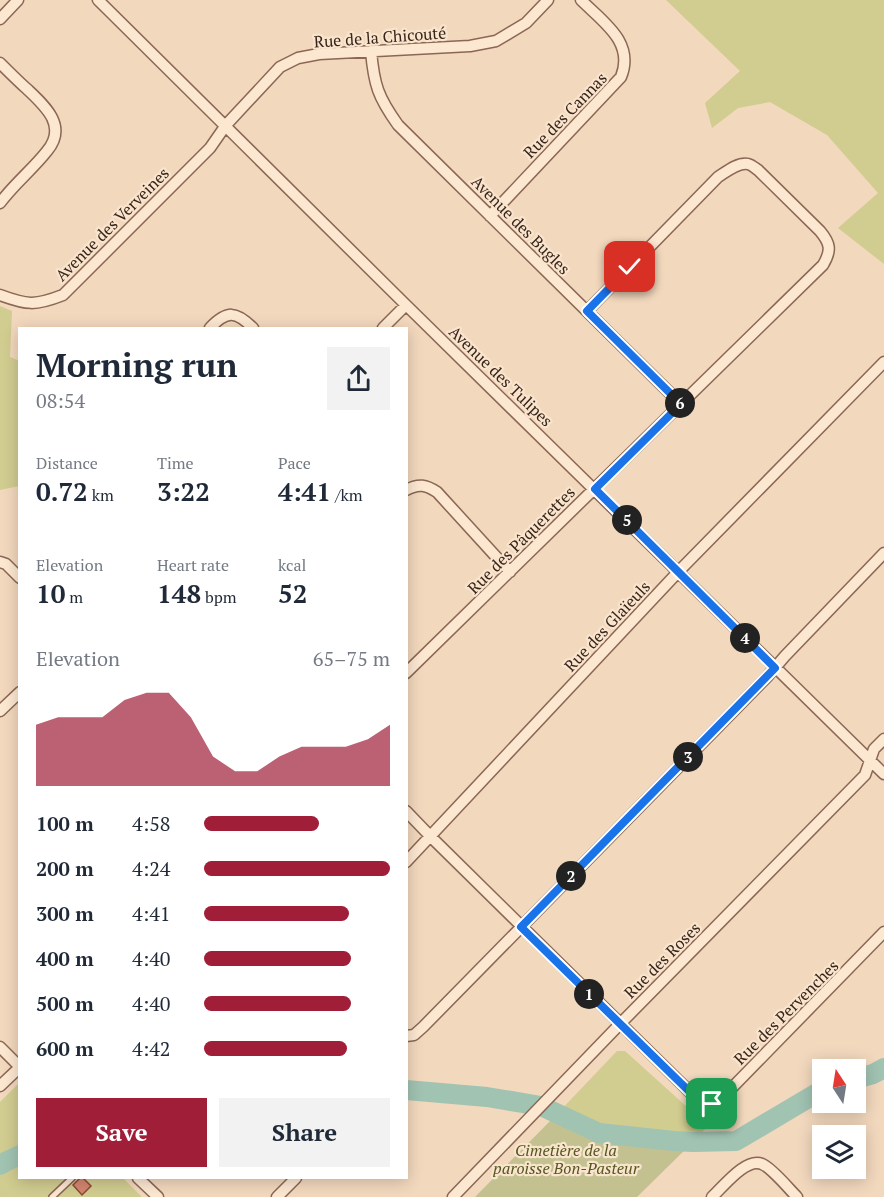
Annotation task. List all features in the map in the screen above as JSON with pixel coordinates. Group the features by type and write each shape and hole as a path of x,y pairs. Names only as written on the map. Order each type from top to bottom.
{"street":[{"path":"0,19 18,0"},
{"name":"Avenue des Tulipes","path":"98,0 884,774"},
{"name":"Rue de la Chicouté","path":"226,125 280,67 298,58 319,54 470,46 495,41 526,23 548,0"},
{"name":"Rue des Cannas","path":"490,216 621,77 625,67 622,45 615,34 581,0"},
{"name":"Avenue des Bugles","path":"371,51 373,74 378,92 386,109 398,125 681,404"},
{"path":"0,63 46,106 53,117 56,129 54,141 49,150 0,203"},
{"name":"Avenue des Verveines","path":"0,295 19,302 35,304 63,295 210,147 226,125"},
{"name":"Rue des Pâquerettes","path":"408,671 823,265 828,257 827,239 758,170 748,164 739,165 718,177 587,311"},
{"path":"384,327 406,305"},
{"path":"211,327 221,318 236,315 252,327"},
{"name":"Rue des Glaïeuls","path":"408,860 679,571 884,362"},
{"path":"408,489 417,485 427,486 437,492 510,572"},
{"path":"408,1036 414,1035 423,1027 775,668 884,553"},
{"path":"0,561 18,576"},
{"path":"0,711 18,694"},
{"name":"Rue des Roses","path":"453,1197 865,775 874,749 884,739"},
{"path":"408,813 620,1024"},
{"name":"Rue des Pervenches","path":"620,1024 696,1098 704,1104 712,1104 721,1099 884,932"},
{"path":"0,1047 18,1065"},
{"path":"0,1086 18,1069"},
{"path":"712,1197 743,1167 752,1163 762,1164 770,1170 797,1197"},
{"path":"139,1179 158,1197"},
{"path":"277,1197 295,1179"}],"lane":[{"path":"52,1197 71,1179"}],"shaded area":[{"path":"666,0 884,0 884,264 838,228 878,193 827,135 770,102 738,108 712,128 705,103 740,71"},
{"path":"0,306 12,311 10,357 18,360 18,486 0,490"},
{"path":"617,1051 625,1051 708,1126 693,1142 599,1133 558,1113"},
{"path":"18,1084 18,1179 124,1179 142,1197 0,1197 0,1102"}],"green space":[{"name":"Cimetière de la paroisse Bon-Pasteur","path":"558,1113 599,1133 693,1142 637,1197 475,1197"}],"building":[{"path":"79,1179 84,1179 91,1186 82,1195 73,1185"}],"waterway":[{"path":"866,1076 884,1068"},
{"path":"408,1090 487,1097 541,1106 599,1133 693,1142 736,1141 812,1096"},
{"path":"0,1165 18,1156"}],"route":[{"path":"630,267 587,311 681,404 595,489 775,668 521,927 696,1098 704,1104 712,1104"}]}
